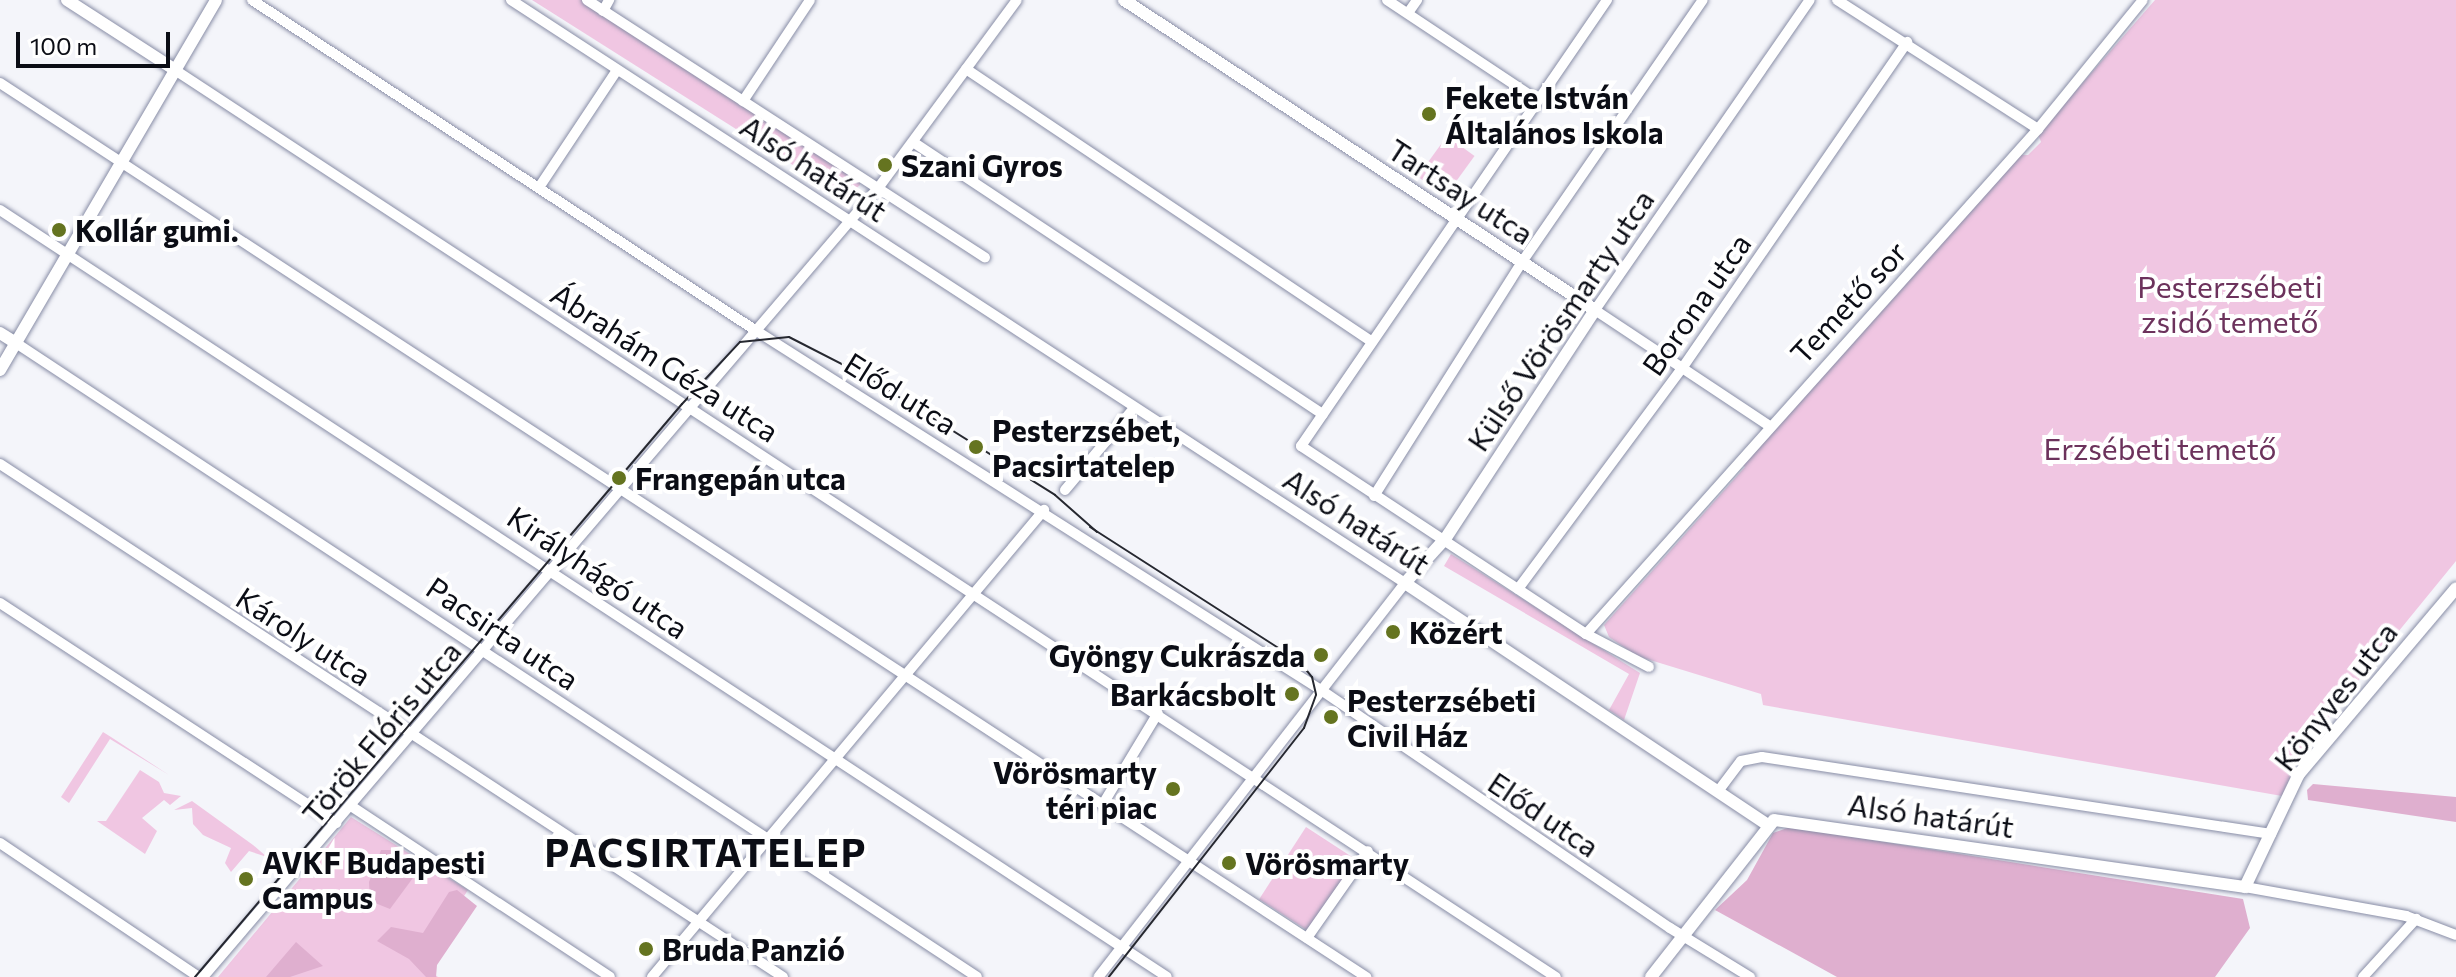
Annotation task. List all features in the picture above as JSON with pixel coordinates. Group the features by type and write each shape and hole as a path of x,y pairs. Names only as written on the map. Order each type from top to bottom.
{"street":[{"name":"Ábrahám Géza utca","path":"67,0 1556,977"},
{"path":"0,370 216,0"},
{"name":"Előd utca","path":"252,0 540,186 755,330 1044,510 1321,690 1682,936 1750,977"},
{"name":"Alsó határút","path":"511,0 1405,583 1768,825 1782,819 2245,887"},
{"name":"Alsó határút","path":"587,0 985,257"},
{"path":"603,11 609,0"},
{"path":"743,101 810,0"},
{"name":"Török Flóris utca","path":"201,977 878,189 1017,0"},
{"name":"Tartsay utca","path":"1124,0 1768,425"},
{"path":"1387,0 1536,99"},
{"path":"1408,13 1417,0"},
{"path":"913,142 1323,414 1454,217 1607,0"},
{"path":"1374,496 1522,262 1703,0"},
{"name":"Külső Vörösmarty utca","path":"1405,583 1445,539 1595,310 1810,0"},
{"path":"1837,0 1907,42 2038,129"},
{"name":"Temető sor","path":"1586,634 1768,425 2038,129 2143,0"},
{"name":"Borona utca","path":"1518,589 1683,367 1907,42"},
{"path":"966,69 1372,342"},
{"path":"540,186 617,70"},
{"path":"0,83 123,160 1366,977"},
{"name":"Királyhágó utca","path":"0,210 551,569 1167,977"},
{"name":"Pacsirta utca","path":"0,333 977,977"},
{"path":"1065,490 1134,408"},
{"name":"Alsó határút","path":"1323,414 1301,446 1586,634 1649,667"},
{"name":"Károly utca","path":"0,464 783,977"},
{"path":"652,977 1044,510"},
{"path":"1098,977 1405,583"},
{"name":"Könyves utca","path":"2245,887 2304,767 2456,588"},
{"path":"0,603 336,823"},
{"path":"1103,804 1158,713"},
{"path":"1719,790 1741,761 1762,757 2271,834"},
{"path":"351,806 610,977"},
{"path":"1651,977 1768,825"},
{"path":"0,843 201,977"},
{"path":"1307,938 1368,851"},
{"path":"2245,887 2416,919 2456,935"},
{"path":"2363,977 2416,919"}],"green space":[{"path":"532,0 583,0 860,178 860,185 845,198"},
{"name":"Erzsébeti temető","path":"2155,0 2456,0 2456,561 2287,768 2293,771 2282,796 1763,705 1761,694 1637,656 1609,637 1604,625 1745,467 1739,461 2018,155 2028,155 2041,142 2038,134"},
{"path":"1447,136 1475,156 1445,196 1418,176"},
{"path":"1451,554 1640,673 1624,720 1609,710 1629,674 1444,566"},
{"path":"103,732 169,775 110,739 69,803 61,797"},
{"path":"140,770 159,782 164,793 181,796 170,805 164,800 142,818 157,831 145,854 97,821 106,821"},
{"path":"192,801 267,857 249,851 231,872 225,863 231,848 203,835 193,824 192,808 174,810"},
{"path":"351,817 468,890 419,964 438,977 218,977"},
{"path":"1306,827 1356,860 1309,932 1259,899"}],"shaded area":[{"path":"2313,784 2456,797 2456,822 2308,800 2307,790"},
{"path":"1790,827 2243,899 2250,928 2215,977 1837,977 1715,910 1747,880 1773,833"},
{"path":"381,850 395,850 421,867 390,909 370,901 369,882"},
{"path":"457,890 477,906 437,965 436,977 426,977 409,959 377,941 391,927 423,933 449,892"},
{"path":"296,942 323,966 290,977 266,977"}],"tram line":[{"path":"195,977 682,404 740,342 789,337 867,377 1055,495 1097,532"},
{"path":"1090,527 1299,661 1312,677 1316,695 1304,728 1109,977"}],"place":[{"name":"Fekete István Általános Iskola","path":"1429,114"},
{"name":"Szani Gyros","path":"885,165"},
{"name":"Kollár gumi.","path":"59,230"},
{"name":"Pesterzsébet, Pacsirtatelep","path":"976,447"},
{"name":"Frangepán utca","path":"619,478"},
{"name":"Közért","path":"1393,632"},
{"name":"Gyöngy Cukrászda","path":"1321,655"},
{"name":"Barkácsbolt","path":"1292,694"},
{"name":"Pesterzsébeti Civil Ház","path":"1331,717"},
{"name":"Vörösmarty téri piac","path":"1173,789"},
{"name":"Vörösmarty","path":"1229,863"},
{"name":"AVKF Budapesti Campus","path":"246,879"},
{"name":"Bruda Panzió","path":"646,949"}],"district":[{"name":"PACSIRTATELEP","path":"706,852"}],"park label":[{"name":"Pesterzsébeti zsidó temető","path":"2230,303"}]}
